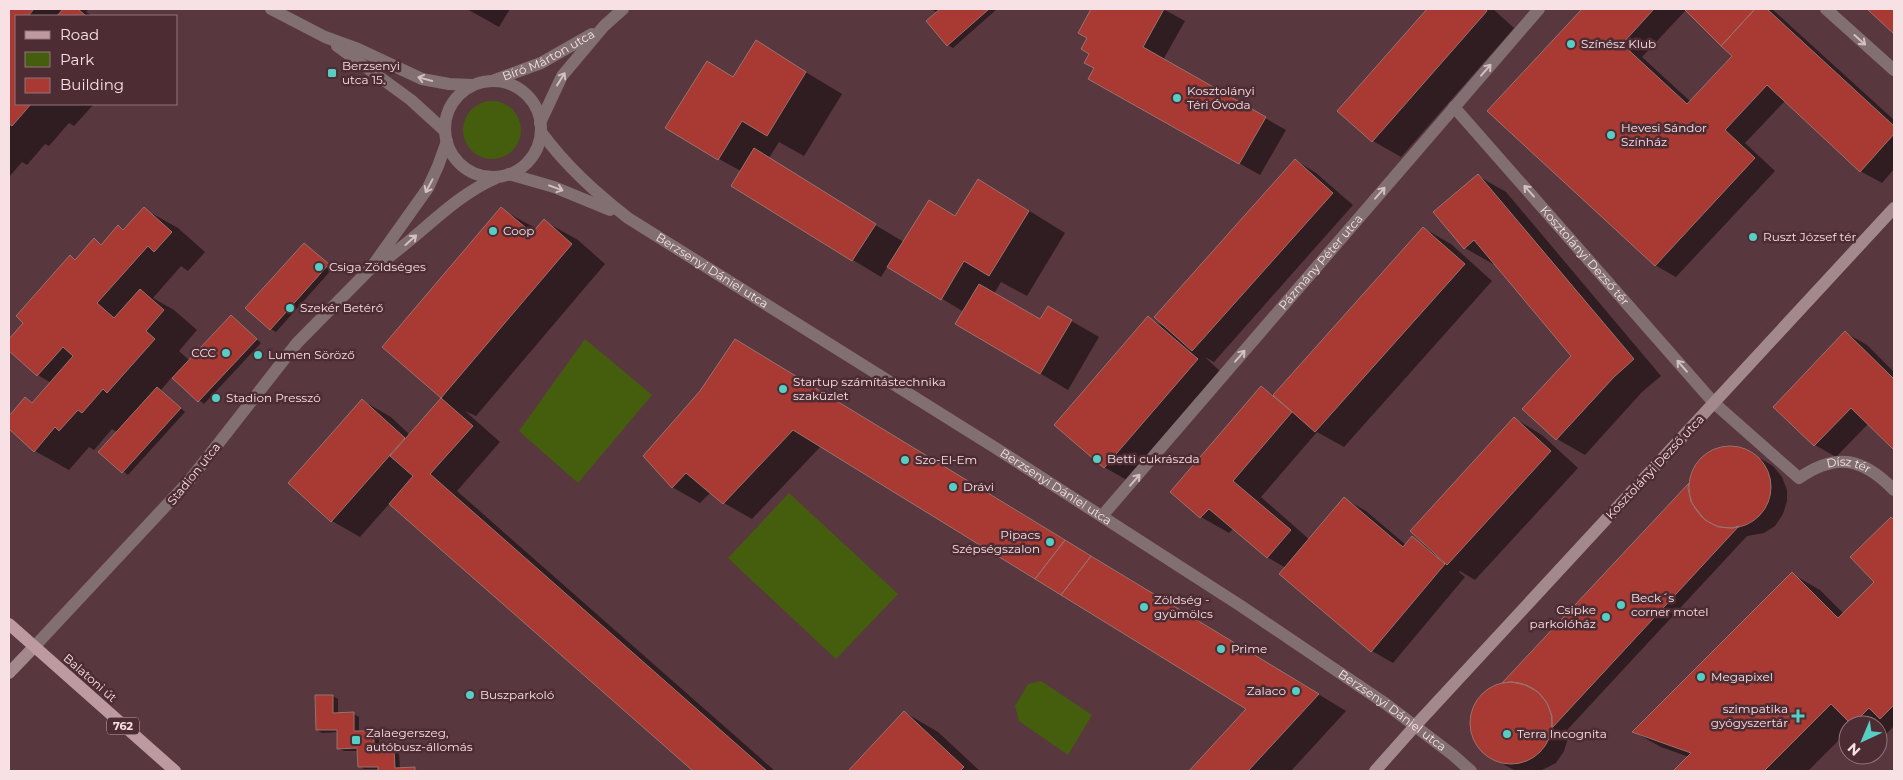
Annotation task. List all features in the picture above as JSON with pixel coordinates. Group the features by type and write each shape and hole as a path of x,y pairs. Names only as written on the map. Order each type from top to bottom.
{"main road":[{"name":"Kosztolányi Dezső utca","path":"1375,771 1894,208"},
{"name":"Balatoni út","path":"9,624 175,771"},
{"name":"Stadion utca","path":"9,673 34,647"}],"street":[{"path":"271,9 325,37 358,49 422,79 449,84 473,85 490,81 507,83 523,92 535,106 541,128 539,143 528,162 504,175 488,177 470,171 455,158 446,136 412,100 325,37"},
{"name":"Bíró Márton utca","path":"541,128 562,76 604,26 623,9"},
{"name":"Pázmány Péter utca","path":"1102,516 1539,9"},
{"path":"1826,9 1894,70"},
{"name":"Bíró Márton utca","path":"490,81 541,62 571,47 604,26"},
{"path":"446,136 447,115 450,107 460,95 473,85"},
{"name":"Kosztolányi Dezső tér","path":"1454,107 1714,403 1800,478"},
{"name":"Berzsenyi Dániel utca","path":"541,128 569,167 596,193 628,218 1102,516 1241,606 1386,704 1471,771"},
{"name":"Stadion utca","path":"372,268 428,188 438,166 446,136"},
{"name":"Berzsenyi Dániel utca","path":"504,175 554,187 628,218"},
{"name":"Stadion utca","path":"34,647 189,481 297,343 372,268 402,247 471,191 504,175"},
{"name":"Dísz tér","path":"1800,478 1823,465 1846,462 1856,464 1880,475 1894,490"}],"green space":[{"path":"492,101 503,103 516,114 521,130 519,141 508,154 492,159 481,157 468,146 463,130 465,119 476,106"},
{"path":"585,339 652,395 578,483 519,431"},
{"path":"789,493 898,594 836,659 728,558"},
{"path":"1041,681 1092,715 1068,755 1019,721 1015,706 1028,684"}],"building":[{"path":"9,9 34,9 29,15 15,15 15,105 30,105 12,126 9,124"},
{"path":"63,9 78,9 85,15 58,15"},
{"path":"940,9 989,9 947,46 926,21"},
{"name":"Kosztolányi Téri Óvoda","path":"1091,9 1164,9 1143,47 1266,117 1239,164 1088,79 1094,68 1084,63 1089,54 1081,49 1087,38 1078,33"},
{"path":"1427,9 1485,9 1487,11 1372,142 1337,111"},
{"path":"1582,9 1654,9 1622,44 1687,104 1732,56 1721,46 1755,9 1767,9 1894,126 1894,134 1860,172 1767,85 1725,130 1755,158 1655,266 1487,111"},
{"path":"1684,9 1755,9 1721,46"},
{"path":"1867,9 1894,9 1894,34"},
{"path":"756,40 806,72 767,136 742,121 718,160 665,128 707,61 733,77"},
{"path":"754,148 876,224 852,261 731,186"},
{"path":"1295,159 1333,193 1192,351 1154,317"},
{"path":"1478,174 1634,359 1614,377 1556,440 1522,409 1571,356 1474,240 1464,249 1433,212"},
{"path":"978,179 1029,211 989,276 964,261 941,300 887,267 929,200 955,216"},
{"path":"144,207 172,232 154,252 148,246 97,303 114,318 140,289 164,310 146,331 155,339 107,393 103,389 82,413 78,410 59,431 55,427 34,452 9,429 9,416 25,397 32,403 73,356 63,347 37,376 9,351 9,339 23,323 16,316 70,255 75,260 94,238 101,245 118,225 123,230"},
{"path":"501,207 532,233 544,219 572,244 441,398 382,347"},
{"path":"1423,227 1465,264 1315,432 1273,395"},
{"path":"304,243 329,264 270,330 245,308"},
{"path":"979,284 1040,319 1048,306 1072,320 1040,374 955,324"},
{"path":"231,315 257,339 198,402 172,378"},
{"path":"1148,316 1198,359 1104,468 1054,425"},
{"path":"1845,331 1894,379 1894,450 1851,408 1814,446 1773,407"},
{"path":"735,339 1065,540 1035,579 793,430 723,504 686,473 672,488 643,456 700,391"},
{"path":"1261,386 1292,412 1233,481 1291,530 1267,558 1209,509 1200,518 1170,492"},
{"path":"157,387 181,408 122,473 98,452"},
{"path":"441,398 473,426 430,474 767,771 693,771 389,504 413,476 390,456"},
{"path":"362,399 405,438 331,522 288,483"},
{"path":"1514,417 1551,451 1447,565 1410,531"},
{"path":"1730,446 1746,449 1759,458 1768,471 1771,487 1768,503 1759,516 1746,525 1730,528 1714,525 1701,516 1692,503 1689,487 1692,471 1701,458 1714,449"},
{"name":"Beck´s corner motel","path":"1689,483 1688,488 1691,502 1705,520 1718,527 1733,528 1739,526 1552,728 1552,716 1547,703 1538,692 1525,685 1511,682 1502,683"},
{"path":"1344,497 1403,547 1412,536 1445,564 1371,652 1279,574"},
{"path":"1891,517 1894,520 1894,705 1884,715 1876,715 1869,708 1862,715 1842,715 1831,704 1764,771 1673,771 1691,753 1632,732 1792,572 1838,618 1874,582 1850,557"},
{"path":"1065,540 1091,556 1061,595 1035,579"},
{"path":"1091,556 1319,694 1248,771 1189,771 1246,709 1061,595"},
{"path":"1511,682 1527,685 1540,694 1549,707 1552,723 1549,739 1540,752 1527,761 1511,764 1495,761 1482,752 1473,739 1470,723 1473,707 1482,694 1495,685"},
{"name":"Zalaegerszeg, autóbusz-állomás","path":"315,695 333,695 333,713 354,712 354,731 374,731 374,750 394,749 395,768 415,767 415,771 378,771 378,767 358,767 357,748 337,749 337,730 316,730"},
{"path":"904,711 964,767 960,771 848,771"}],"place":[{"name":"Színész Klub","path":"1571,44"},
{"name":"Berzsenyi utca 15.","path":"332,73"},
{"name":"Kosztolányi Téri Óvoda","path":"1177,98"},
{"name":"Hevesi Sándor Színház","path":"1611,135"},
{"name":"Coop","path":"493,231"},
{"name":"Ruszt József tér","path":"1753,237"},
{"name":"Csiga Zöldséges","path":"319,267"},
{"name":"Szekér Betérő","path":"290,308"},
{"name":"CCC","path":"226,353"},
{"name":"Lumen Söröző","path":"258,355"},
{"name":"Startup számítástechnika szaküzlet","path":"783,389"},
{"name":"Stadion Presszó","path":"216,398"},
{"name":"Betti cukrászda","path":"1097,459"},
{"name":"Szo-El-Em","path":"905,460"},
{"name":"Drávi","path":"953,487"},
{"name":"Pipacs Szépségszalon","path":"1050,542"},
{"name":"Beck´s corner motel","path":"1621,605"},
{"name":"Zöldség - gyümölcs","path":"1144,607"},
{"name":"Csipke parkolóház","path":"1606,617"},
{"name":"Prime","path":"1221,649"},
{"name":"Megapixel","path":"1701,677"},
{"name":"Zalaco","path":"1296,691"},
{"name":"Buszparkoló","path":"470,695"},
{"name":"szimpatika gyógyszertár","path":"1798,716"},
{"name":"Terra Incognita","path":"1507,734"},
{"name":"Zalaegerszeg, autóbusz-állomás","path":"356,740"}]}
